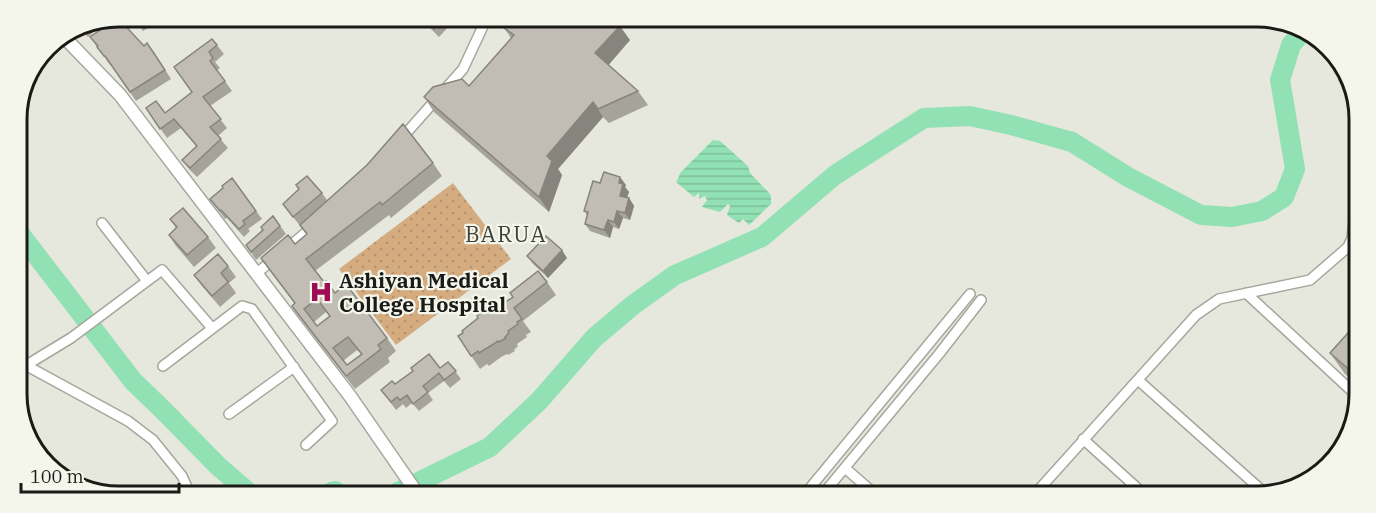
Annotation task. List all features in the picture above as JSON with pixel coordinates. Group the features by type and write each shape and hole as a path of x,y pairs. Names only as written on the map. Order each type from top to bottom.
{"street":[{"path":"394,147 464,69 483,27"},
{"path":"69,42 120,95 350,396 412,486"},
{"path":"257,273 326,215"},
{"path":"102,224 147,281"},
{"path":"1042,486 1196,315 1219,299 1310,280 1348,247"},
{"path":"27,362 71,338 162,270 212,328"},
{"path":"1246,293 1349,388"},
{"path":"812,486 970,294"},
{"path":"830,486 981,300"},
{"path":"163,366 242,306 252,309 333,421 306,445"},
{"path":"928,345 939,354"},
{"path":"229,414 294,367"},
{"path":"27,370 128,422 153,440 182,476 187,486"},
{"path":"27,371 130,429"},
{"path":"1138,380 1257,486"},
{"path":"1083,439 1135,486"},
{"path":"845,468 866,486"}],"shaded area":[{"path":"713,140 720,141 748,166 750,173 771,195 771,204 749,225 743,219 739,223 727,215 730,206 728,204 720,212 702,207 707,200 705,196 699,199 699,193 694,197 676,182 681,172"},
{"path":"453,183 511,259 396,345 339,269"}],"building":[{"path":"126,27 144,46 147,43 165,70 130,92 90,37 102,29"},
{"path":"619,27 595,53 638,91 598,109 593,102 547,156 552,161 539,197 424,97 433,87 462,79 469,86 514,35 504,28"},
{"path":"212,39 217,45 209,52 213,58 210,61 225,81 203,97 221,119 210,127 221,139 190,168 182,160 197,146 174,119 160,129 146,108 156,101 165,113 192,92 174,67"},
{"path":"403,124 433,163 382,205 380,202 306,259 335,293 346,284 387,338 378,345 381,349 346,376 292,306 295,303 261,258 288,235 295,244 307,234 300,225 367,165","holes":["317,299 330,316 317,326 304,309","348,337 362,354 347,365 333,348"]},
{"path":"604,172 620,177 619,183 623,184 620,196 629,198 625,213 617,211 614,222 608,220 604,230 585,224 588,212 584,211 593,181 600,183"},
{"path":"307,176 322,193 293,217 283,204 299,189 296,185"},
{"path":"232,178 256,211 243,221 245,224 239,229 210,199"},
{"path":"183,208 208,237 187,255 169,235 177,227 170,219"},
{"path":"273,216 280,226 251,252 246,245 263,230 261,227"},
{"path":"546,236 562,250 543,271 527,256"},
{"path":"218,254 228,266 221,273 228,282 212,296 194,275"},
{"path":"538,271 547,282 514,308 522,319 508,331 506,338 471,356 458,336 485,310 487,313 513,297 510,293"},
{"path":"1349,332 1349,369 1330,353"},
{"path":"429,354 440,368 448,362 456,371 444,380 439,373 423,386 428,392 413,404 407,395 400,400 397,397 391,402 381,390 392,381 395,384 413,371 411,368"}],"waterway":[{"path":"410,486 490,447 539,401 594,338 633,305 675,275 762,237 835,175 924,118 970,116 1072,142 1128,177 1201,215 1232,217 1262,211 1284,197 1295,169 1280,80 1291,45 1298,36"},
{"path":"27,243 133,381 241,486"}],"place":[{"name":"Ashiyan Medical College Hospital","path":"321,292"}],"district":[{"name":"BARUA","path":"506,233"}]}
